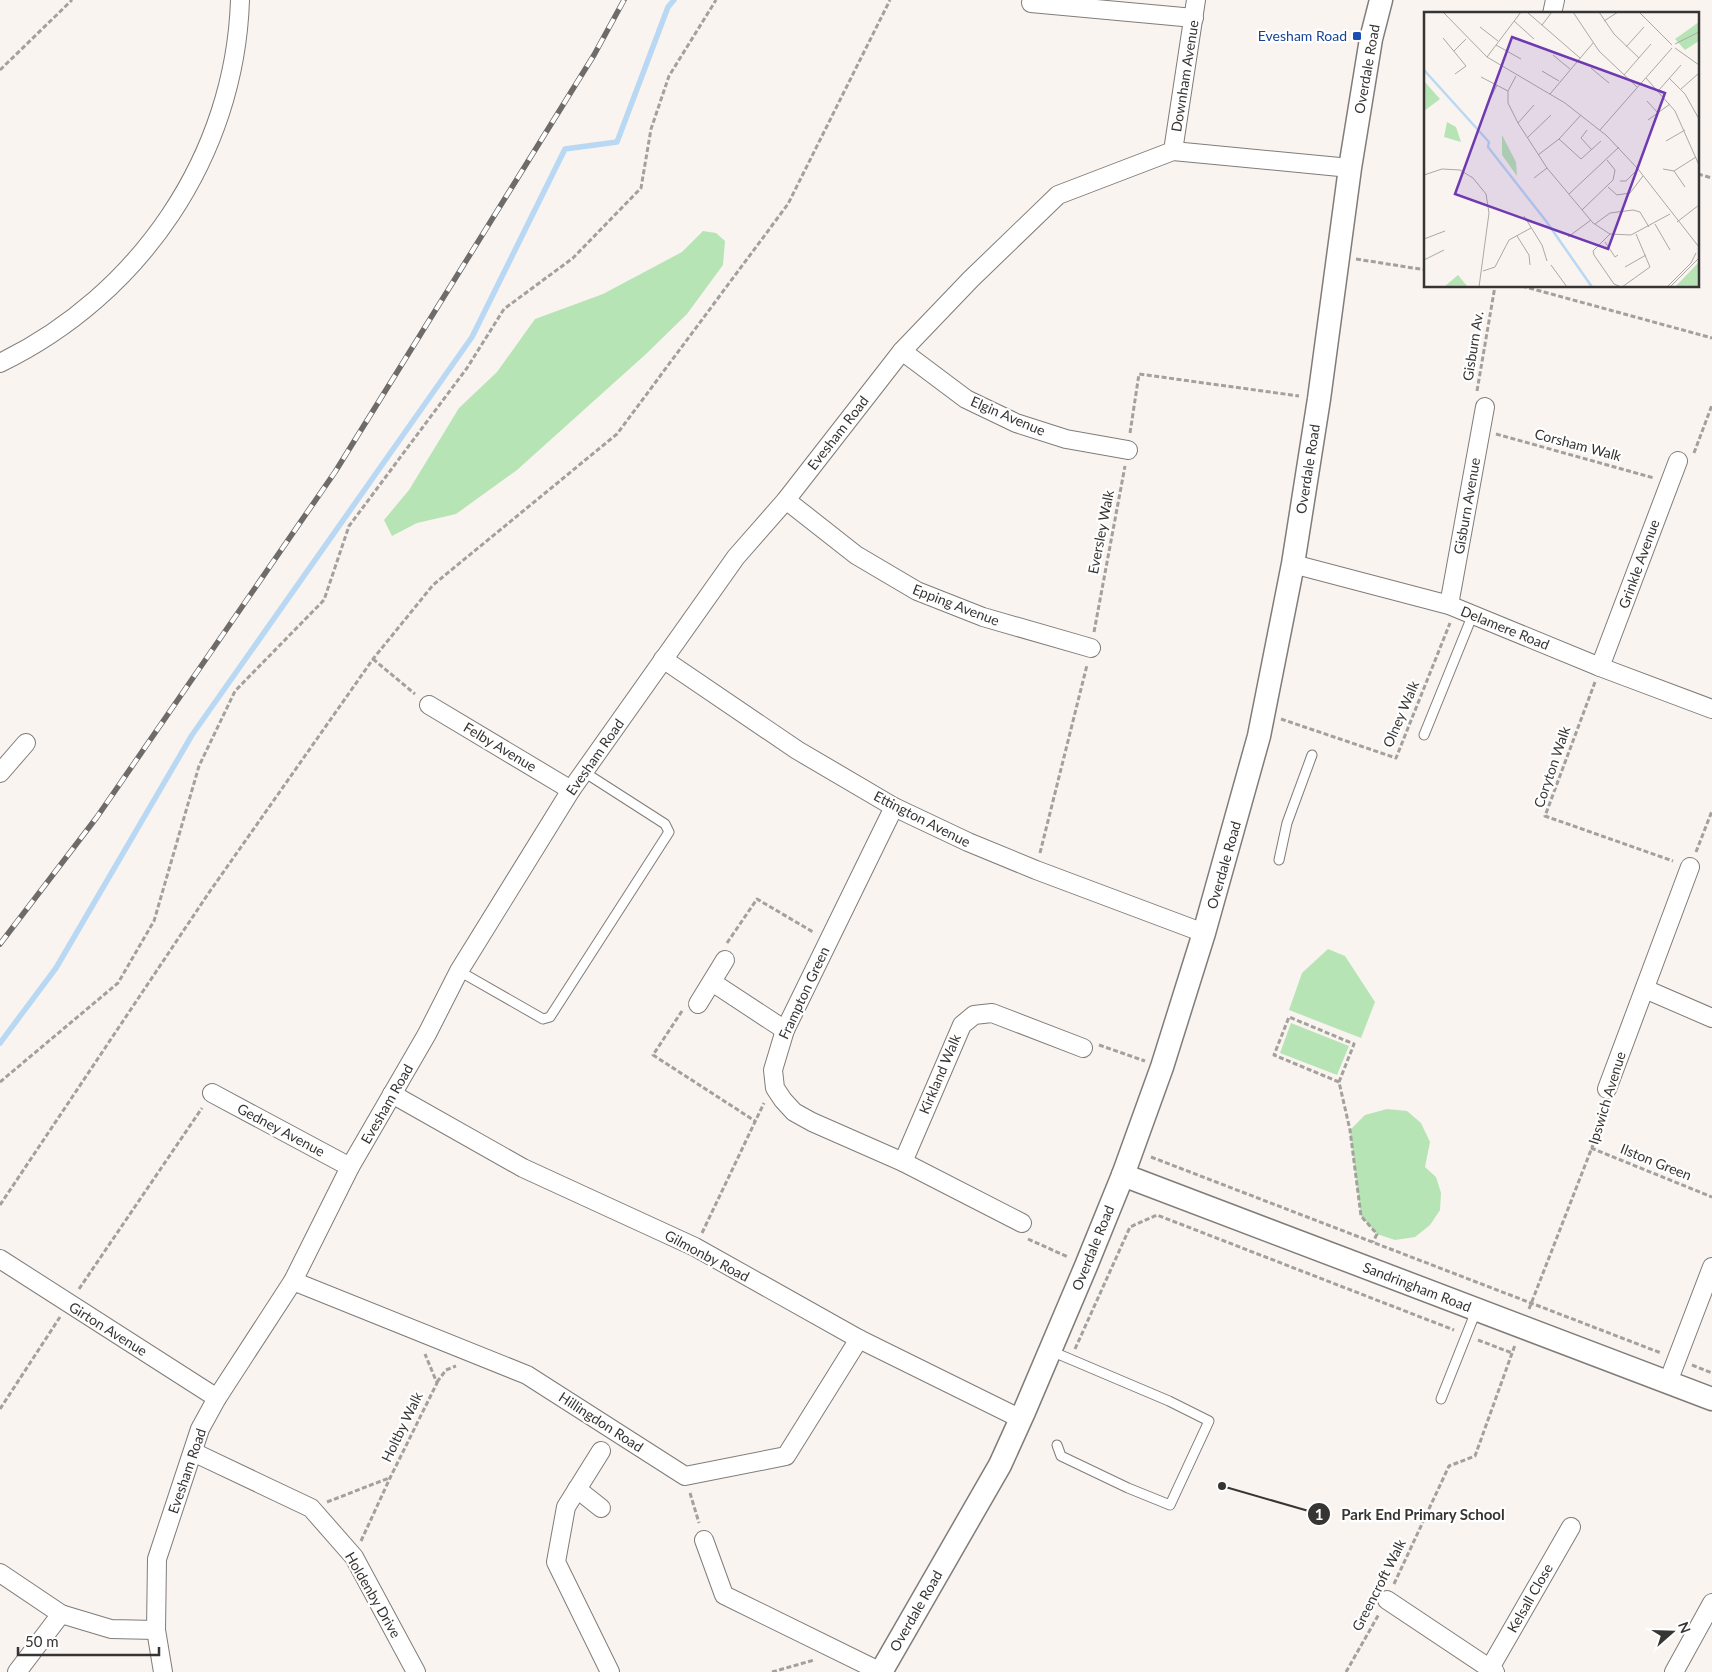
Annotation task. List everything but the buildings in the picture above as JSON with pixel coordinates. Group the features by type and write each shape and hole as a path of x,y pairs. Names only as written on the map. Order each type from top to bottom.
{"street":[{"path":"0,363 26,350 67,323 107,290 149,246 179,203 202,159 219,117 232,70 240,22 240,0"},
{"name":"Downham Avenue","path":"1173,152 1196,0"},
{"name":"Overdale Road","path":"881,1672 1000,1465 1021,1419 1060,1356 1086,1266 1123,1175 1162,1067 1204,933 1259,736 1293,564 1319,399 1350,168 1371,39 1381,0"},
{"path":"1032,3 1194,18"},
{"name":"Evesham Road","path":"163,1672 156,1630 157,1559 200,1429 293,1280 350,1167 427,1034 459,971 571,790 736,557 786,500 902,350 971,279 1058,195 1173,152 1350,168"},
{"name":"Elgin Avenue","path":"902,350 966,399 1016,423 1066,439 1128,450"},
{"name":"Gisburn Avenue","path":"1449,605 1485,407"},
{"name":"Grinkle Avenue","path":"1600,667 1678,461"},
{"name":"Epping Avenue","path":"786,500 856,555 917,592 983,617 1091,648"},
{"name":"Delamere Road","path":"1293,564 1449,605 1600,667 1712,709"},
{"name":"Ettington Avenue","path":"662,659 797,750 894,807 968,842 1036,870 1204,933"},
{"name":"Felby Avenue","path":"429,705 571,790"},
{"path":"0,772 26,743"},
{"name":"Frampton Green","path":"894,807 785,1030 773,1070 775,1088 794,1112 812,1122 902,1162 1022,1223"},
{"name":"Ipswich Avenue","path":"1607,1089 1690,867"},
{"path":"698,1004 725,960"},
{"path":"712,982 785,1030"},
{"path":"1644,989 1712,1018"},
{"name":"Kirkland Walk","path":"902,1162 962,1025 974,1015 992,1012 1083,1048"},
{"name":"Gedney Avenue","path":"212,1093 350,1167"},
{"name":"Gilmonby Road","path":"392,1094 523,1168 695,1247 858,1339 1021,1419"},
{"name":"Sandringham Road","path":"1123,1175 1712,1399"},
{"name":"Girton Avenue","path":"0,1259 218,1398"},
{"path":"1668,1382 1712,1267"},
{"name":"Hillingdon Road","path":"293,1280 527,1375 685,1476"},
{"path":"685,1476 786,1456 858,1339"},
{"path":"601,1451 566,1507 556,1562 610,1672"},
{"name":"Holdenby Drive","path":"192,1452 311,1508 354,1557 416,1672"},
{"path":"577,1489 601,1508"},
{"name":"Kelsall Close","path":"1492,1670 1571,1527"},
{"path":"704,1540 724,1595 881,1672"},
{"path":"0,1573 61,1614 112,1629 156,1630"},
{"path":"1387,1600 1492,1670"},
{"path":"1674,1672 1712,1604"},
{"path":"17,1672 61,1614"}],"lane":[{"path":"1424,735 1473,614"},
{"path":"1279,860 1287,823 1312,756"},
{"path":"459,971 543,1019 550,1017 669,832 665,824 584,772"},
{"path":"1441,1399 1476,1310"},
{"path":"1057,1445 1061,1456 1128,1488 1170,1505 1209,1421 1169,1400 1060,1356"}],"path":[{"path":"0,70 72,0"},
{"path":"0,1082 118,983 154,921 200,766 235,691 324,600 349,526 467,368 504,309 573,258 641,188 651,129 669,76 716,0"},
{"path":"0,1205 208,894 373,660 433,585 617,434 788,204 890,0"},
{"path":"1338,256 1424,270"},
{"name":"Gisburn Av.","path":"1485,407 1477,391 1495,288"},
{"path":"1529,288 1712,338"},
{"name":"Eversley Walk","path":"1036,870 1091,648 1128,450 1139,374 1319,399"},
{"path":"1678,461 1694,454 1712,405"},
{"name":"Corsham Walk","path":"1481,430 1669,482"},
{"name":"Olney Walk","path":"1264,713 1396,758 1450,623 1449,605"},
{"path":"373,660 429,705"},
{"name":"Coryton Walk","path":"1600,667 1545,816 1690,867"},
{"path":"1690,867 1712,811"},
{"path":"1339,1082 1274,1055 1289,1017 1354,1044 1339,1082 1350,1130 1361,1216 1376,1234 1373,1242"},
{"path":"1083,1048 1095,1044 1162,1067"},
{"name":"Ipswich Avenue","path":"1522,1327 1607,1109 1607,1089"},
{"path":"0,1409 68,1304 212,1093"},
{"path":"695,1247 765,1100"},
{"name":"Ilston Green","path":"1591,1148 1712,1197"},
{"path":"1132,1150 1712,1373"},
{"path":"1060,1356 1130,1227 1157,1215 1512,1353"},
{"path":"1022,1223 1028,1239 1086,1266"},
{"name":"Greencroft Walk","path":"1346,1672 1387,1600 1448,1466 1475,1456 1522,1327"},
{"name":"Holtby Walk","path":"354,1557 390,1478 437,1383 416,1330"},
{"path":"685,1476 704,1540"},
{"name":"Holtby Walk","path":"311,1508 390,1478"},
{"path":"772,1672 842,1652"}],"green space":[{"path":"703,231 716,233 725,241 723,265 687,314 646,354 517,470 456,514 417,523 392,536 384,520 409,490 459,408 497,372 535,319 603,294 682,252"},
{"path":"1328,949 1345,956 1375,1002 1361,1038 1289,1010 1302,973"},
{"path":"1291,1023 1349,1046 1337,1075 1280,1053"},
{"path":"1387,1109 1407,1111 1421,1123 1430,1142 1425,1167 1436,1177 1441,1193 1440,1210 1430,1225 1415,1237 1395,1240 1377,1234 1361,1216 1350,1130 1365,1115"}],"waterway":[{"path":"0,1043 56,968 192,735 472,337 565,149 617,142 668,7 674,0"}],"railway":[{"path":"0,944 97,817 335,472 594,55 624,0"}],"place":[{"name":"Evesham Road","path":"1357,36"},
{"name":"Park End Primary School","path":"1222,1486"}]}
